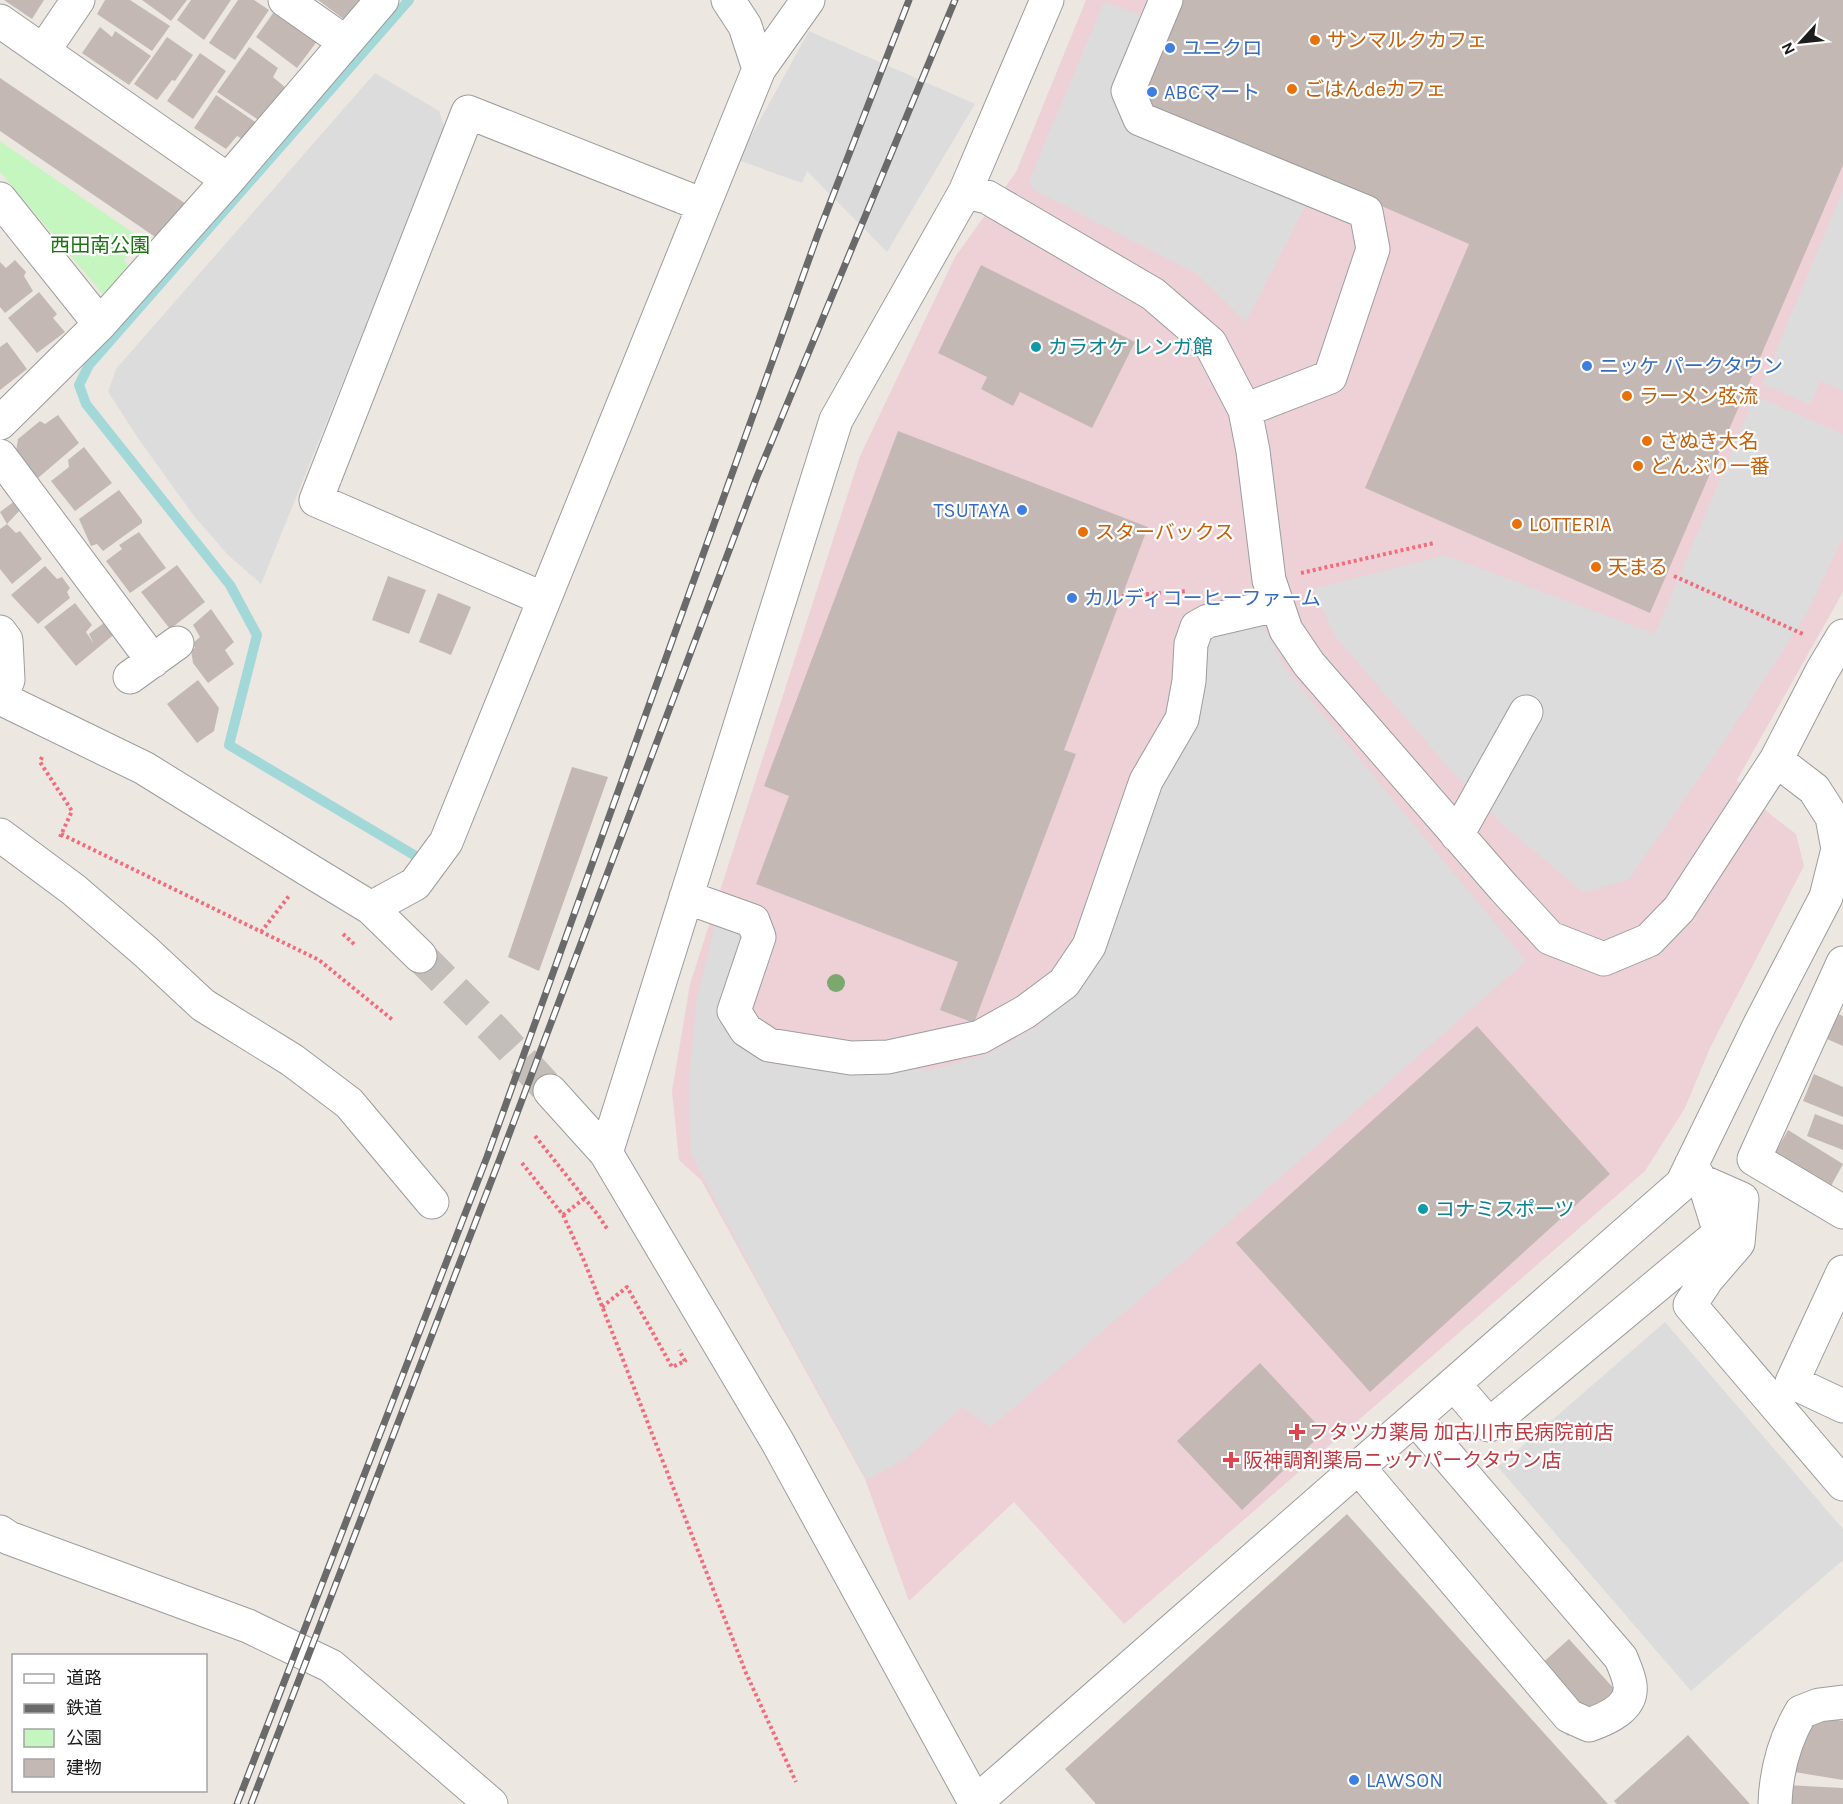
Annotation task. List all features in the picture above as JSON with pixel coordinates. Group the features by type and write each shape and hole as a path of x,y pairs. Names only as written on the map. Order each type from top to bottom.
{"street":[{"path":"44,50 78,0"},
{"path":"285,0 345,42"},
{"path":"0,423 100,324 228,180 382,0"},
{"path":"728,0 745,27 759,69"},
{"path":"371,908 415,884 446,842 759,69 808,0"},
{"path":"606,1153 836,420 964,192 1047,0"},
{"path":"1166,0 1128,91 1140,118 1366,212 1373,249 1330,377 1245,410"},
{"path":"0,21 228,180"},
{"path":"544,599 316,500 468,112 703,205"},
{"path":"964,192 987,197 1153,294 1210,343 1245,410 1253,452 1269,580 1286,630 1309,664 1457,835 1550,938 1604,959 1649,940 1680,909 1776,760 1836,660"},
{"path":"0,199 100,324"},
{"path":"0,456 154,660"},
{"path":"686,897 753,921 759,937 734,1011 746,1030 769,1045 851,1058 870,1058 888,1057 980,1037 1025,1012 1064,983 1089,946 1146,781 1182,719 1189,681 1191,644 1197,627 1208,621 1277,605"},
{"path":"0,632 6,640 8,680 0,698 144,768 371,908 420,956"},
{"path":"1457,835 1526,712"},
{"path":"550,1091 606,1153 777,1441 975,1804 1696,1173 1761,1022 1826,897 1838,849 1832,817 1814,789 1776,760"},
{"path":"0,835 74,890 203,1005 292,1060 349,1103 432,1202"},
{"path":"1843,963 1754,1159 1843,1212"},
{"path":"1454,1384 1489,1425 1720,1233 1707,1191 1696,1173"},
{"path":"1696,1173 1742,1199 1738,1243 1707,1279 1690,1305 1843,1484"},
{"path":"1843,1272 1792,1382 1843,1406"},
{"path":"1359,1468 1569,1716 1588,1725 1607,1718 1625,1705 1631,1687 1621,1658 1415,1418"},
{"path":"0,1532 9,1538 248,1626 331,1666 491,1804"},
{"path":"1776,1804 1776,1777 1786,1741 1801,1712 1819,1705 1843,1702"}],"path":[{"path":"1300,574 1434,543"},
{"path":"1674,576 1836,660"},
{"path":"1122,596 1168,594"},
{"path":"45,750 40,762 72,811 58,841"},
{"path":"51,829 319,960 394,1021"},
{"path":"261,932 291,893 297,897"},
{"path":"336,928 363,951"},
{"path":"535,1136 585,1198 611,1235"},
{"path":"522,1163 563,1215 746,1673 796,1782"},
{"path":"563,1215 585,1198"},
{"path":"602,1308 627,1287 672,1367 685,1360 675,1342"}],"shaded area":[{"path":"1086,0 1843,0 1843,592 1737,780 1771,815 1796,834 1804,866 1710,1048 1685,1108 1645,1171 1124,1624 1014,1502 909,1601 865,1479 701,1180 679,1160 672,1091 690,984 860,456 955,257 1016,172"},
{"path":"1104,2 1146,17 1114,95 1128,131 1306,204 1246,322 1197,274 1034,190 1029,181"},
{"path":"809,31 975,104 887,252 807,171 802,183 738,160"},
{"path":"375,73 439,111 445,129 261,584 228,555 194,516 108,392 116,369"},
{"path":"1843,190 1843,391 1820,381 1810,404 1762,384"},
{"path":"1755,396 1843,434 1843,537 1807,613 1717,752 1629,879 1584,893 1503,825 1448,767 1335,636 1313,589 1445,555 1655,634"},
{"path":"1260,620 1285,668 1526,961 1225,1226 991,1427 962,1407 905,1459 867,1480 691,1154 689,1082 697,998 715,925 746,935 717,1009 740,1048 778,1065 840,1071 931,1070 987,1055 1040,1025 1069,993 1203,649 1215,628"},
{"path":"1665,1322 1843,1529 1843,1560 1691,1691 1498,1467"}],"green space":[{"name":"西田南公園","path":"0,141 142,239 124,260 132,269 107,299 0,172"}],"building":[{"path":"4,0 44,0 32,19"},
{"path":"105,0 130,0 170,26 152,51 97,14"},
{"path":"142,0 187,0 171,21"},
{"path":"191,0 231,0 204,40 177,20"},
{"path":"238,0 254,0 269,10 235,60 209,43"},
{"path":"318,0 362,0 345,20"},
{"name":"ニッケ パークタウン","path":"1180,0 1843,0 1843,165 1650,613 1365,488 1469,244 1137,100"},
{"path":"276,9 318,40 297,68 256,37"},
{"path":"100,27 112,37 115,31 151,56 129,85 82,53"},
{"path":"167,37 193,55 175,81 172,80 157,100 134,84"},
{"path":"249,47 278,68 273,77 286,88 260,121 217,92"},
{"path":"200,53 226,71 193,119 167,101"},
{"path":"0,78 189,206 164,243 0,131"},
{"path":"216,95 258,124 246,141 237,136 226,149 194,128"},
{"path":"15,260 26,272 24,276 33,291 5,313 0,307 0,262 6,268"},
{"name":"カラオケ レンガ館","path":"981,265 1135,342 1092,428 1020,392 1013,406 981,389 987,377 938,353"},
{"path":"39,292 57,314 53,318 65,332 37,353 8,318"},
{"path":"7,342 27,369 0,390 0,347"},
{"path":"58,415 79,443 38,478 16,451 18,439 40,421 45,424"},
{"path":"898,431 1148,527 1064,750 1076,754 974,1023 940,1010 958,962 756,884 789,796 764,786"},
{"path":"84,447 112,483 75,511 51,481 69,467 68,460"},
{"path":"119,490 142,523 103,551 97,544 91,546 79,519"},
{"path":"16,500 22,508 7,524 0,512"},
{"path":"7,524 16,533 20,531 42,559 12,584 0,569 0,529"},
{"path":"139,532 166,568 130,593 106,561 122,549 119,545"},
{"path":"177,565 205,602 170,629 141,592"},
{"path":"45,566 57,579 62,577 70,588 67,592 70,598 38,624 11,595"},
{"path":"388,576 426,590 409,634 372,620"},
{"path":"438,593 471,607 451,655 419,642"},
{"path":"75,603 92,625 86,632 94,644 89,634 108,620 117,632 76,666 44,627"},
{"path":"211,609 234,642 225,650 234,664 208,683 193,663 191,650 195,648 193,643 200,637 193,625"},
{"path":"198,680 219,708 214,731 197,743 167,704"},
{"path":"572,767 608,777 539,971 508,957"},
{"path":"1830,1011 1843,1016 1843,1046 1820,1036"},
{"name":"コナミスポーツ","path":"1477,1026 1610,1174 1370,1392 1236,1243"},
{"path":"1814,1074 1843,1087 1843,1117 1803,1101"},
{"path":"1815,1114 1843,1125 1843,1150 1807,1136"},
{"path":"1788,1130 1843,1164 1831,1186 1775,1153"},
{"path":"1260,1363 1324,1432 1242,1510 1177,1441"},
{"path":"1347,1514 1608,1804 1096,1804 1065,1769"},
{"path":"1569,1639 1617,1692 1568,1736 1520,1683"},
{"path":"1822,1717 1843,1721 1843,1780 1788,1771 1794,1731"},
{"path":"1688,1735 1750,1804 1617,1804 1614,1801"},
{"path":"1786,1785 1843,1788 1843,1804 1785,1804"}],"waterway":[{"path":"409,0 89,365 79,385 86,404 230,585 257,635 229,745 414,855"}],"tunnel":[{"path":"420,956 494,1030 550,1091"}],"railway":[{"path":"237,1804 487,1157 818,234 909,0"},
{"path":"251,1804 499,1161 756,479 955,0"}],"place":[{"name":"サンマルクカフェ","path":"1315,40"},
{"name":"ユニクロ","path":"1170,48"},
{"name":"ごはんdeカフェ","path":"1292,89"},
{"name":"ABCマート","path":"1152,92"},
{"name":"カラオケ レンガ館","path":"1036,347"},
{"name":"ニッケ パークタウン","path":"1587,366"},
{"name":"ラーメン弦流","path":"1627,396"},
{"name":"さぬき大名","path":"1647,441"},
{"name":"どんぶり一番","path":"1638,466"},
{"name":"TSUTAYA","path":"1022,510"},
{"name":"LOTTERIA","path":"1517,524"},
{"name":"スターバックス","path":"1083,532"},
{"name":"天まる","path":"1596,567"},
{"name":"カルディコーヒーファーム","path":"1072,598"},
{"name":"コナミスポーツ","path":"1423,1209"},
{"name":"フタツカ薬局 加古川市民病院前店","path":"1297,1432"},
{"name":"阪神調剤薬局ニッケパークタウン店","path":"1231,1460"},
{"name":"LAWSON","path":"1354,1780"}]}
